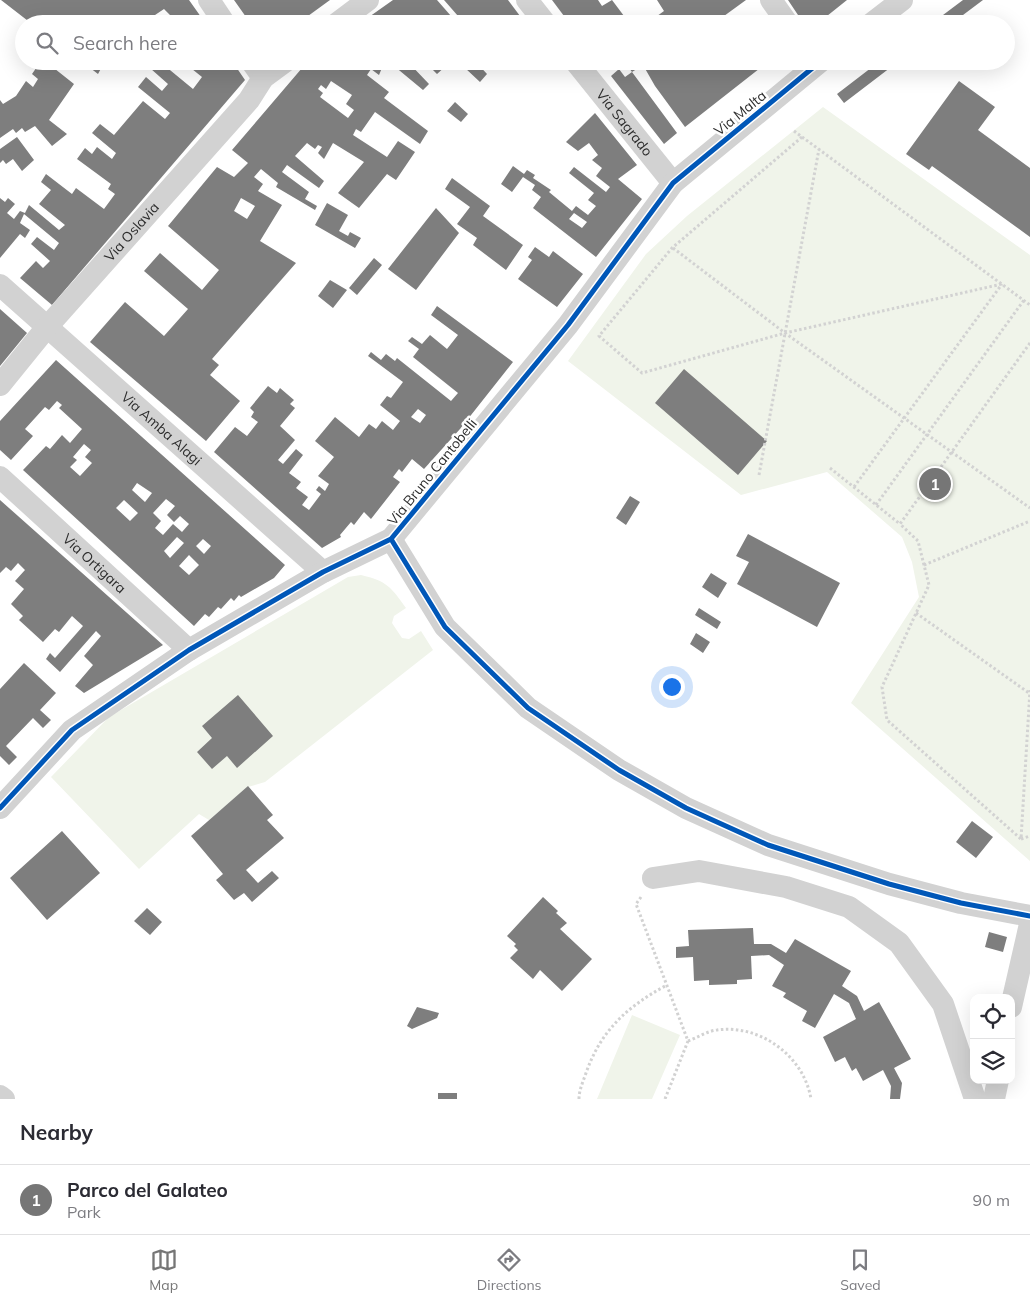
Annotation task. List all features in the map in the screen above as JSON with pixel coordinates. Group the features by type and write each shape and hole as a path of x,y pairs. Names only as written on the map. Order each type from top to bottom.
{"street":[{"path":"209,0 219,15"},
{"path":"348,15 368,0"},
{"path":"526,0 538,15"},
{"path":"771,0 782,15"},
{"path":"883,15 902,0"},
{"name":"Via Oslavia","path":"0,385 47,327 250,100 257,70"},
{"name":"Via Sagrado","path":"583,70 673,183"},
{"name":"Via Malta","path":"673,183 808,70"},
{"name":"Via Bruno Cantobelli","path":"0,808 72,730 189,650 323,572 391,540 568,325 673,183"},
{"name":"Via Amba Alagi","path":"0,285 323,572"},
{"name":"Via Ortigara","path":"0,477 189,650"},
{"path":"391,540 445,628 528,708 619,770 686,808 768,845 888,884 961,903 1030,916"},
{"path":"653,878 699,871 786,887 849,907 899,943 943,1004 975,1099"},
{"path":"1015,1000 1023,986 1030,924"},
{"path":"994,1099 997,1084"},
{"path":"0,1096 4,1099"}],"path":[{"path":"794,131 1030,305"},
{"path":"802,137 672,248 599,336 642,373 785,333 1002,284"},
{"path":"759,474 819,149"},
{"path":"672,248 785,333 1030,508"},
{"path":"854,487 1002,284"},
{"path":"876,505 1024,300"},
{"path":"900,524 1030,343"},
{"path":"830,468 900,524 918,541 929,585 882,687 887,720 1021,839"},
{"path":"924,565 1030,521"},
{"path":"916,613 1030,692 1021,839"},
{"path":"1021,839 1030,836"},
{"path":"653,878 636,904 688,1041 665,1099"},
{"path":"580,1099 579,1092 592,1056 611,1026 644,998 667,985"},
{"path":"688,1041 716,1030 753,1032 786,1052 808,1085 811,1099"}],"shaded area":[{"path":"823,107 1030,255 1030,861 851,703 919,597 912,562 902,537 827,472 741,495 568,361 646,254 687,216"},
{"path":"361,575 388,586 406,608 394,616 392,623 402,638 409,639 421,631 433,650 265,782 248,787 209,820 199,814 139,869 51,777 109,717 348,577"},
{"path":"632,1015 680,1035 652,1099 597,1099"}],"building":[{"path":"1,0 189,0 200,15 170,15 164,9 155,15 20,15"},
{"path":"234,0 330,0 309,15 245,15"},
{"path":"393,0 437,0 450,15 372,15"},
{"path":"444,0 508,0 519,15 457,15"},
{"path":"552,0 598,0 602,6 612,0 623,15 563,15"},
{"path":"657,0 746,0 725,15 658,15 664,11"},
{"path":"788,0 847,0 828,15 798,15"},
{"path":"963,0 983,0 963,15 943,15"},
{"path":"35,70 56,70 74,84 49,120 67,134 52,146 35,126 25,132 22,128 16,133 13,129 0,138 0,100 3,104 16,96 26,81 33,87 38,79 32,74"},
{"path":"152,70 170,70 193,89 202,77 193,70 238,70 245,80 52,305 20,278 36,261 43,268 50,261 31,244 37,237 54,250 59,243 24,214 20,223 30,230 25,238 20,234 0,258 0,198 5,202 8,198 15,204 7,213 14,219 20,211 25,213 29,205 59,230 65,225 39,204 51,190 41,182 46,174 72,194 76,188 104,209 115,194 108,189 111,184 77,159 85,148 92,154 97,147 112,159 116,153 92,133 100,124 114,135 143,101 165,119 170,113 138,87 146,77 162,91 168,84"},
{"path":"300,70 370,70 367,75 389,92 384,98 428,131 420,144 375,112 361,132 356,129 353,135 387,157 398,141 415,152 396,180 387,174 359,208 338,193 364,162 333,143 324,159 318,153 322,147 318,145 315,149 307,143 295,156 324,181 319,188 287,165 282,172 309,192 305,199 317,206 315,210 276,187 278,183 261,169 254,177 263,184 258,191 282,205 260,241 296,263 212,359 219,365 210,375 240,401 206,441 90,342 125,302 164,336 188,309 144,271 160,253 202,290 219,270 168,226 217,167 234,177 248,163 232,150","holes":["331,81 352,95 346,104 354,110 348,118 320,97 323,93 318,89 321,85 326,89","241,198 255,206 247,219 234,211"]},
{"path":"372,70 381,70 379,75"},
{"path":"399,70 416,70 429,84 423,90"},
{"path":"433,70 441,70 437,74"},
{"path":"467,70 483,70 487,74 480,82"},
{"path":"618,70 625,77 632,72 677,133 664,144 611,76"},
{"path":"646,70 758,70 685,127 655,86"},
{"path":"868,70 887,70 844,103 837,94"},
{"path":"959,81 995,107 978,130 1030,168 1030,237 932,166 929,170 906,154"},
{"path":"455,102 468,114 461,122 447,111"},
{"path":"595,113 637,165 618,179 642,199 596,257 533,208 541,197 532,190 535,185 523,177 512,192 501,184 513,166 524,174 527,170 535,175 533,178 551,190 549,192 572,211 576,206 588,215 596,206 588,200 594,193 569,173 574,167 606,192 610,187 596,176 602,168 592,160 598,155 589,143 578,151 566,142","holes":["574,213 587,222 582,228 569,219"]},
{"path":"17,137 34,160 22,171 13,159 6,164 3,160 0,163 0,149"},
{"path":"452,178 490,206 483,216 523,245 506,270 473,245 477,238 457,224 470,207 445,189"},
{"path":"327,203 348,215 339,231 348,236 350,232 361,238 355,248 315,225"},
{"path":"436,208 459,233 416,290 388,269"},
{"path":"535,247 549,257 553,251 583,274 557,307 518,279 532,260 528,257"},
{"path":"374,258 382,265 357,295 349,288"},
{"path":"330,280 347,290 333,308 318,296"},
{"path":"437,306 513,362 460,429 424,469 412,459 402,472 399,469 393,477 400,482 371,519 364,512 354,525 351,522 340,535 341,537 322,548 214,452 235,427 247,436 258,422 251,417 254,412 250,408 268,386 277,393 280,388 294,400 290,404 295,408 280,426 295,440 278,460 283,464 296,449 303,455 289,473 301,482 296,488 308,497 302,505 309,510 321,494 316,490 319,486 325,491 329,484 318,476 334,457 315,441 335,417 359,437 369,424 376,429 382,421 393,430 400,421 380,405 387,396 391,398 403,382 368,356 371,352 381,360 386,354 395,361 397,358 451,401 458,393 413,357 419,349 408,341 412,337 422,344 430,335 447,349 458,335 431,315","holes":["418,409 426,415 420,423 411,417"]},
{"path":"0,309 27,333 0,366"},
{"path":"56,360 285,565 274,578 241,597 239,595 234,601 231,598 221,609 218,607 209,617 205,614 194,626 23,470 46,446 50,449 62,435 70,443 82,429 59,408 62,405 57,401 49,410 45,407 25,429 33,436 11,460 0,450 0,421","holes":["84,444 91,450 85,457 92,463 80,476 70,467 77,460 73,457","137,483 152,493 145,502 132,490","166,499 175,506 167,515 174,522 180,516 189,524 182,532 173,524 163,535 155,528 161,521 153,513","124,500 138,513 130,521 116,508","177,537 184,543 170,558 164,551","203,539 211,546 204,554 196,546","189,555 199,565 189,575 179,566"]},
{"path":"684,369 767,441 738,475 655,403"},
{"path":"630,496 640,502 626,525 616,518"},
{"path":"0,500 163,645 84,693 75,686 93,665 84,656 101,636 96,631 60,672 46,659 50,653 55,658 83,626 72,616 59,632 55,629 43,642 19,620 23,616 11,604 24,589 15,581 25,570 18,563 11,571 6,567 0,573"},
{"path":"748,534 840,583 817,627 737,584 749,562 736,556"},
{"path":"711,573 727,583 718,598 702,587"},
{"path":"699,608 721,622 717,629 695,615"},
{"path":"696,633 710,642 703,653 690,644"},
{"path":"24,663 56,693 40,710 51,720 43,728 33,718 6,746 17,757 9,765 0,756 0,689"},
{"path":"238,695 273,736 237,768 227,756 212,769 197,752 212,738 202,726"},
{"path":"248,786 273,815 267,820 284,838 246,870 258,883 272,871 279,878 252,902 244,893 234,900 216,880 223,874 191,836"},
{"path":"972,821 993,837 976,858 956,842"},
{"path":"62,831 100,873 47,920 10,878"},
{"path":"543,897 558,911 556,913 567,923 560,929 592,959 562,991 540,970 533,979 510,958 518,950 514,946 516,944 507,936"},
{"path":"147,908 162,922 150,935 134,921"},
{"path":"753,928 754,944 771,944 786,953 795,939 851,971 842,986 857,996 864,1011 879,1002 911,1059 894,1068 902,1083 900,1099 890,1099 891,1086 883,1070 863,1081 856,1068 852,1071 845,1057 835,1062 823,1037 856,1019 849,1003 834,994 815,1028 802,1021 807,1011 783,997 786,993 772,986 784,965 769,955 751,956 752,979 737,980 737,984 709,985 709,980 694,981 693,957 676,958 676,947 689,946 688,930"},
{"path":"989,932 1007,937 1003,952 985,947"},
{"path":"417,1007 439,1013 437,1018 412,1029 407,1026"},
{"path":"438,1093 457,1093 457,1099 438,1099"}],"cycle path":[{"path":"0,808 72,730 189,650 323,572 391,539 568,325 673,183 810,70"},
{"path":"391,539 445,627 528,708 619,770 686,808 768,845 889,884 961,903 1030,916"}],"place":[{"name":"Parco del Galateo","path":"935,484"}]}
